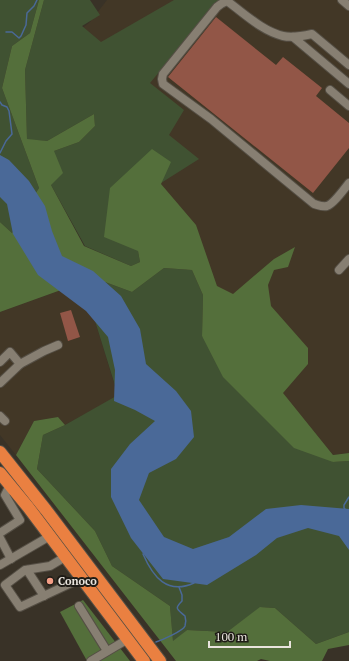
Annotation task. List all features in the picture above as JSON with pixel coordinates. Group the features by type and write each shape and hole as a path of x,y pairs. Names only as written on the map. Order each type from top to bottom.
{"highway":[{"path":"0,452 160,661"},
{"path":"0,473 28,507 144,661"}],"street":[{"path":"342,0 349,6"},
{"path":"349,65 312,34 292,37 284,36 260,26 227,1 218,7 163,74 162,79 163,84 211,119 314,204 320,206 330,204 349,183"},
{"path":"292,37 349,84"},
{"path":"330,90 349,106"},
{"path":"339,270 349,259"},
{"path":"0,383 20,364 58,345"},
{"path":"0,362 10,352 20,364"},
{"path":"0,533 20,520 5,495 10,485"},
{"path":"17,515 28,507"},
{"path":"0,566 11,558 50,536"},
{"path":"0,538 11,558"},
{"path":"65,557 50,566 25,570 5,585 20,608 82,578"},
{"path":"27,570 44,596"},
{"path":"80,606 107,651"},
{"path":"91,661 128,639"}],"shaded area":[{"path":"107,0 349,0 349,453 333,455 301,416 256,382 54,51 90,22"},
{"path":"61,290 81,300 95,321 118,396 65,425 58,417 34,421 16,455 0,435 0,312"}],"green space":[{"path":"0,0 39,0 30,33 12,46 2,88 39,188 19,219 19,222 12,233 0,222"},
{"path":"39,0 44,0 25,70 27,139 47,141 94,114 95,126 79,142 54,151 63,173 51,185 84,246 131,266 140,262 138,251 104,237 110,188 152,149 171,162 161,184 196,225 217,286 233,294 274,259 295,247 288,267 274,270 268,285 271,306 308,348 308,364 283,393 333,455 349,453 349,461 333,462 294,448 223,377 202,336 203,295 192,270 164,268 132,292 105,282 61,290 0,312 0,222 12,233 19,222 19,219 39,188 2,88 12,46 30,33"},
{"path":"44,0 90,0 100,15 82,26 101,42 174,0 219,0 150,83 184,110 169,135 199,159 161,183 152,150 138,251 140,262 131,266 85,246 51,185 54,151 79,142 95,126 94,114 47,141 27,140 25,70"},
{"path":"164,268 192,270 203,295 202,336 333,462 349,461 349,632 316,644 275,608 261,607 227,632 187,630 173,642 170,606 112,566 95,531 37,469 43,435 65,425 118,395 95,321 81,300 61,290 105,282 132,292"},
{"path":"58,417 65,425 43,435 37,469 95,531 112,566 170,606 173,641 187,630 227,632 260,607 275,608 316,644 349,632 349,645 328,649 322,661 270,661 261,659 257,661 176,661 16,455 34,421"},
{"path":"83,600 130,661 87,661 60,612"}],"water":[{"path":"0,155 9,160 29,181 45,206 52,231 62,256 93,271 121,296 140,329 146,364 176,391 191,411 194,437 176,459 149,473 139,500 164,537 193,549 229,537 266,509 301,505 349,509 349,550 339,536 308,528 277,538 256,555 207,585 163,579 131,538 111,497 111,469 130,444 155,421 114,401 115,370 108,337 86,311 38,275 13,234 7,204 0,197"}],"building":[{"path":"216,17 276,65 283,57 322,88 316,96 349,123 349,148 313,193 168,77"},
{"path":"71,310 80,337 68,341 60,313"}],"waterway":[{"path":"6,32 12,32 19,38 21,36 26,25 27,13 34,6 37,0"},
{"path":"0,102 2,105 7,107 9,111 12,134 6,141 0,153"},
{"path":"345,509 344,505 349,497"},
{"path":"143,554 151,570 162,582 176,587 194,583"},
{"path":"156,642 177,633 185,626 185,616 177,607 182,601 182,595 179,587"}],"place":[{"name":"Conoco","path":"50,581"}]}
